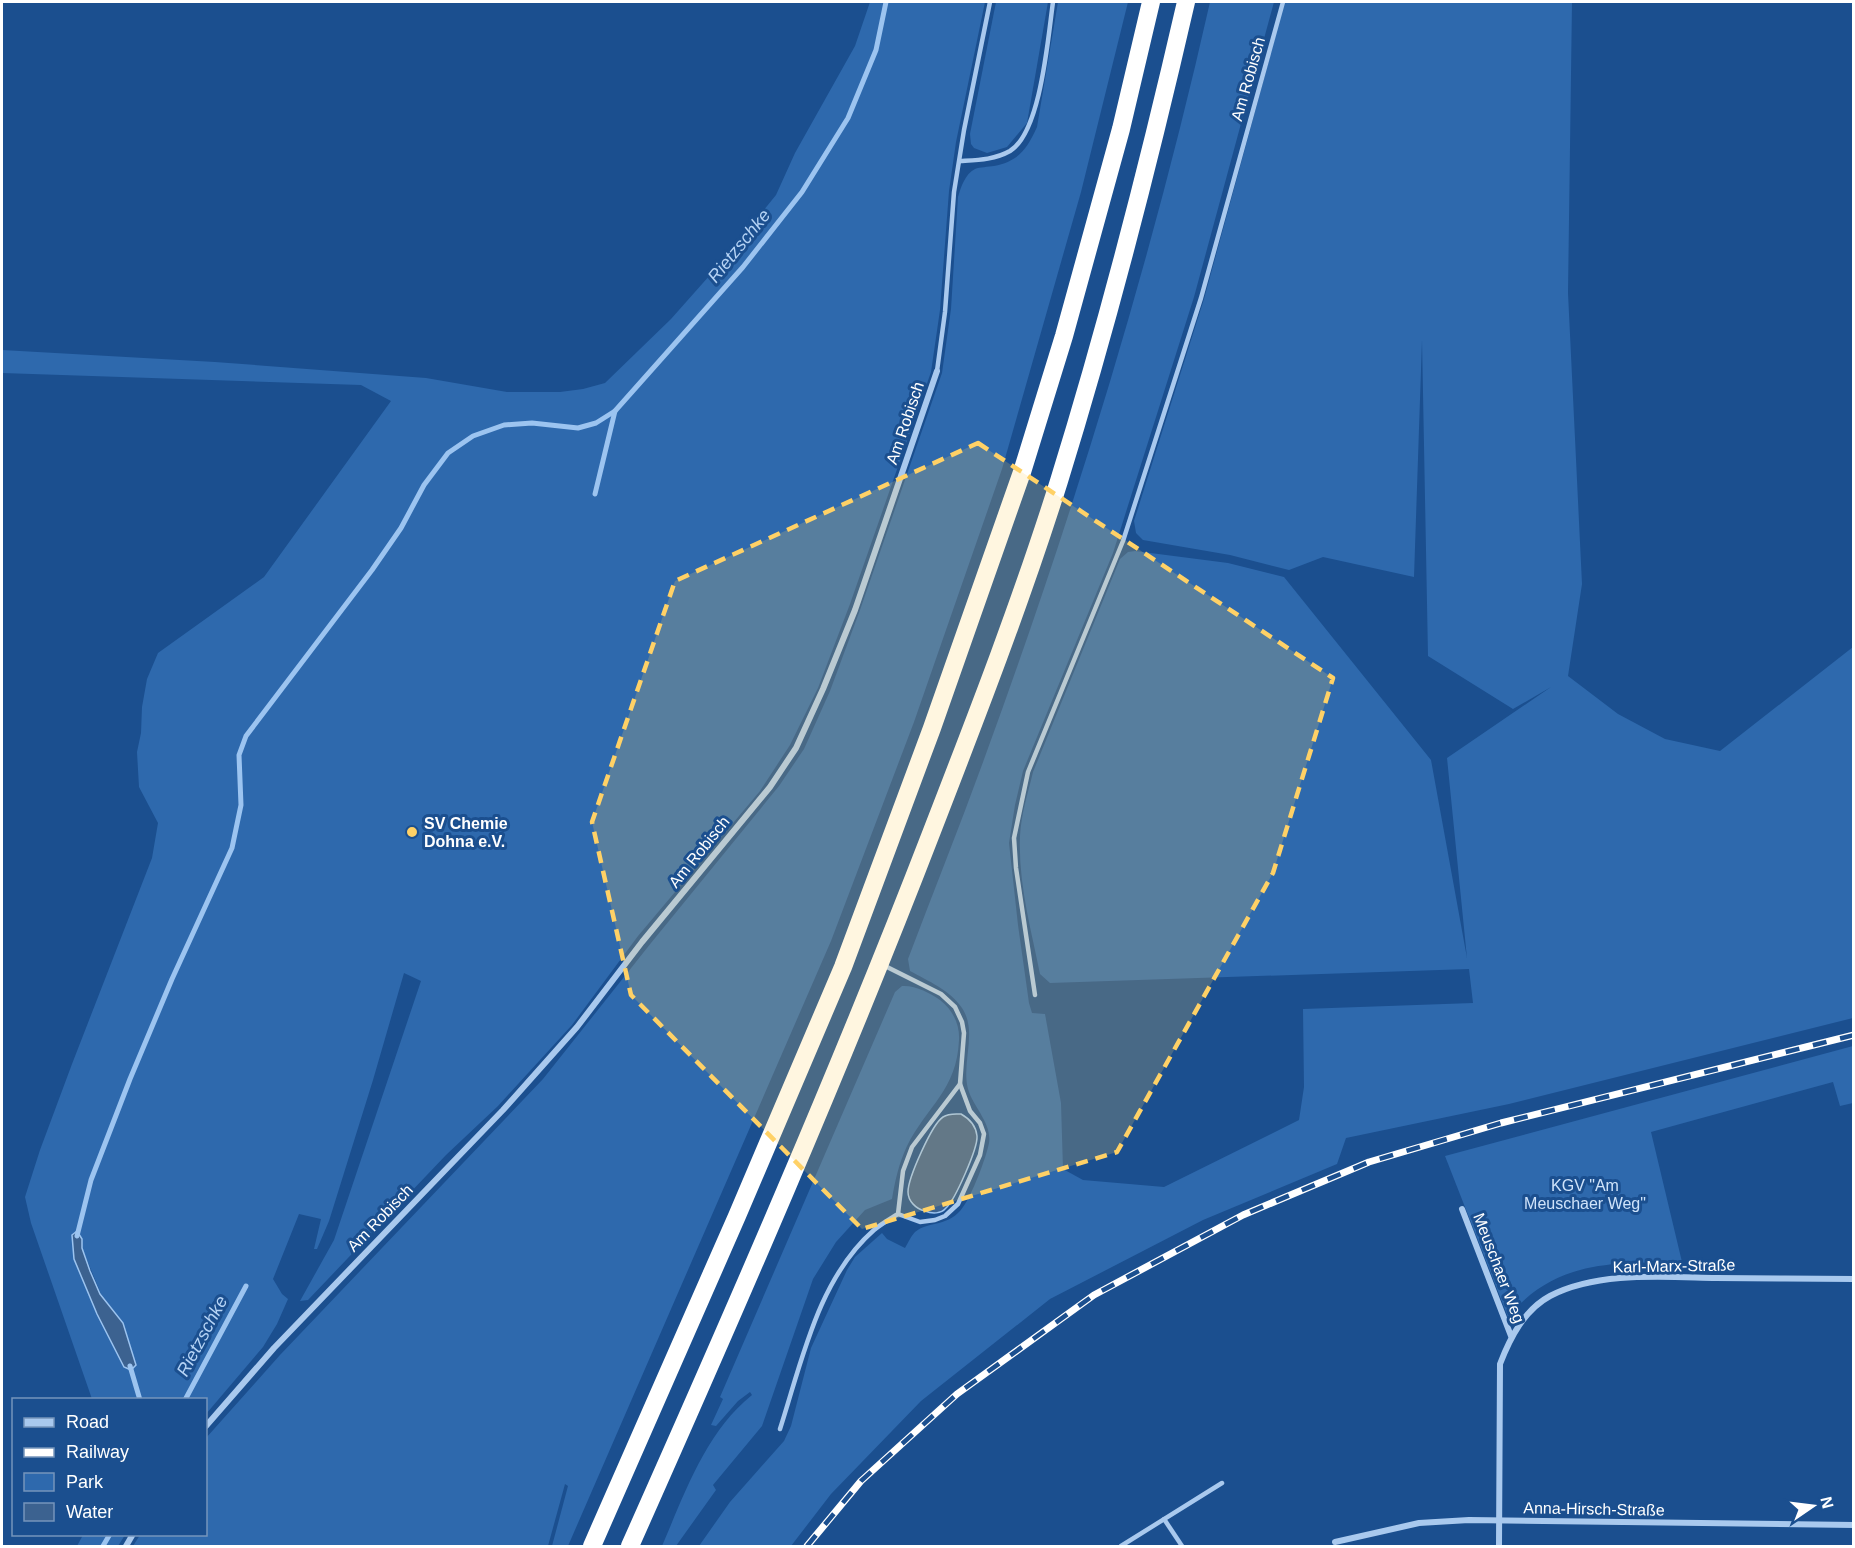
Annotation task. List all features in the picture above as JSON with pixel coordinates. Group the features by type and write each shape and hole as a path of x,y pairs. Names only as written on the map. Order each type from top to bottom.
{"highway":[{"path":"592,1546 733,1226 843,968 928,739 1022,472 1064,336 1121,129 1151,2"},
{"path":"630,1546 881,964 1013,615 1058,482 1106,318 1156,131 1186,2"}],"street":[{"name":"Am Robisch","path":"207,1425 274,1348 525,1086 577,1027 642,942 770,787 796,748 855,610 937,371"},
{"name":"Meuschaer Weg","path":"1462,1209 1511,1336"},
{"name":"Karl-Marx-Straße","path":"1499,1546 1500,1364 1511,1336 1527,1314 1548,1297 1572,1286 1596,1281 1644,1277 1854,1279"},
{"name":"Anna-Hirsch-Straße","path":"1335,1542 1419,1523 1499,1521 1854,1525"}],"lane":[{"name":"Am Robisch","path":"937,371 945,312 954,192 990,2"},
{"path":"960,161 984,160 1000,155 1011,150 1023,139 1033,115 1041,83 1053,2"},
{"name":"Am Robisch","path":"1035,995 1016,868 1014,838 1019,807 1028,771 1123,541 1201,298 1283,2"},
{"path":"881,964 941,994 959,1014 964,1034 960,1084 970,1112 980,1123 984,1134 980,1155 958,1204 945,1216 935,1220 920,1222 898,1214"},
{"path":"898,1214 903,1171 912,1147 960,1084"},
{"path":"780,1429 821,1304 832,1282 856,1248 875,1228 898,1214"},
{"path":"1121,1546 1222,1483"},
{"path":"1164,1519 1182,1546"}],"highlighted area":[{"path":"978,443 1333,678 1273,873 1117,1152 862,1229 631,995 592,822 675,581"}],"green space":[{"path":"870,2 985,2 956,142 949,191 940,310 931,372 850,604 818,688 790,745 760,791 638,936 572,1025 498,1106 446,1155 308,1300 300,1301 334,1240 421,981 404,973 329,1221 317,1249 314,1249 321,1219 299,1214 273,1279 288,1299 263,1347 207,1413 207,1398 92,1398 31,1223 25,1197 72,1064 152,858 158,823 139,787 137,752 147,679 158,653 264,577 391,401 361,385 2,373 2,350 215,362 426,378 507,392 560,392 583,389 605,383 671,319 726,257 776,195 795,153 855,46","holes":["77,1231 82,1239 82,1248 101,1294 123,1323 136,1365 131,1370 124,1367 97,1314 74,1259"]},
{"path":"996,2 1048,2 1027,123 1007,147 987,153 974,148 970,134"},
{"path":"1058,2 1128,2 1081,192 1002,469 914,722 831,941 568,1546 552,1546 568,1486 565,1484 548,1546 133,1546 139,1536 207,1536 207,1437 280,1355 543,1079 779,786 804,749 830,691 860,610 942,373 951,309 958,197 966,177 972,171 977,168 1003,164 1016,157 1026,148 1037,127"},
{"path":"1210,2 1274,2 1194,297 1113,553 1023,771 1009,843 1029,1003 1032,1013 1045,1014 1061,1103 1063,1169 1083,1180 1164,1187 1299,1120 1304,1087 1303,1009 1473,1003 1469,969 1050,983 1040,974 1021,871 1020,836 1023,812 1033,772 1120,559 1128,552 1135,551 1228,563 1284,577 1431,760 1467,958 1447,758 1551,687 1513,709 1428,656 1422,340 1414,577 1323,557 1289,570 1230,555 1143,540 1136,533 1134,521 1204,299 1284,2 1572,2 1568,293 1582,584 1568,676 1618,714 1665,739 1720,751 1853,647 1853,1018 1509,1104 1346,1138 1337,1164 1203,1220 1050,1299 921,1401 831,1494 791,1546 699,1546 730,1502 784,1441 791,1426 811,1348 855,1257 882,1233 887,1239 905,1248 915,1232 952,1218 963,1207 985,1158 989,1143 988,1129 970,1096 966,1079 969,1037 967,1017 951,996 910,971 908,959 1020,659 1082,473 1164,191"},
{"path":"902,986 917,988 932,995 945,1004 952,1013 959,1034 953,1072 940,1097 907,1146 892,1199 865,1210 836,1242 813,1279 762,1426 713,1485 716,1490 676,1546 662,1546 688,1485 709,1446 721,1427 752,1395 750,1392 738,1401 716,1426 711,1425 723,1399 720,1397 895,992"},
{"name":"KGV \"Am Meuschaer Weg\"","path":"1853,1046 1853,1103 1840,1106 1833,1082 1651,1132 1682,1262 1610,1265 1566,1274 1526,1298 1508,1317 1445,1156"},
{"path":"82,1536 124,1536 118,1546 77,1546"}],"water":[{"path":"961,1114 972,1123 977,1136 970,1162 955,1195 946,1208 936,1213 922,1210 913,1204 908,1195 916,1164 938,1122 948,1115"},
{"path":"77,1231 82,1239 82,1248 100,1294 123,1323 136,1365 131,1370 124,1367 97,1314 74,1259 72,1235"}],"waterway":[{"name":"Rietzschke","path":"595,494 615,411 743,267 802,192 848,118 876,50 886,2"},
{"path":"77,1236 91,1180 130,1079 172,979 232,848 241,805 239,755 246,736 372,570 401,528 424,485 448,453 473,436 504,425 532,423 578,428 596,423 615,411"},
{"name":"Rietzschke","path":"186,1398 246,1286"},
{"path":"130,1366 139,1398"},
{"name":"Rietzschke","path":"103,1546 109,1536"}],"railway":[{"path":"807,1546 861,1481 957,1394 1094,1295 1243,1215 1369,1162 1501,1123 1854,1035"}],"place":[{"name":"SV Chemie Dohna e.V.","path":"412,832"}]}
